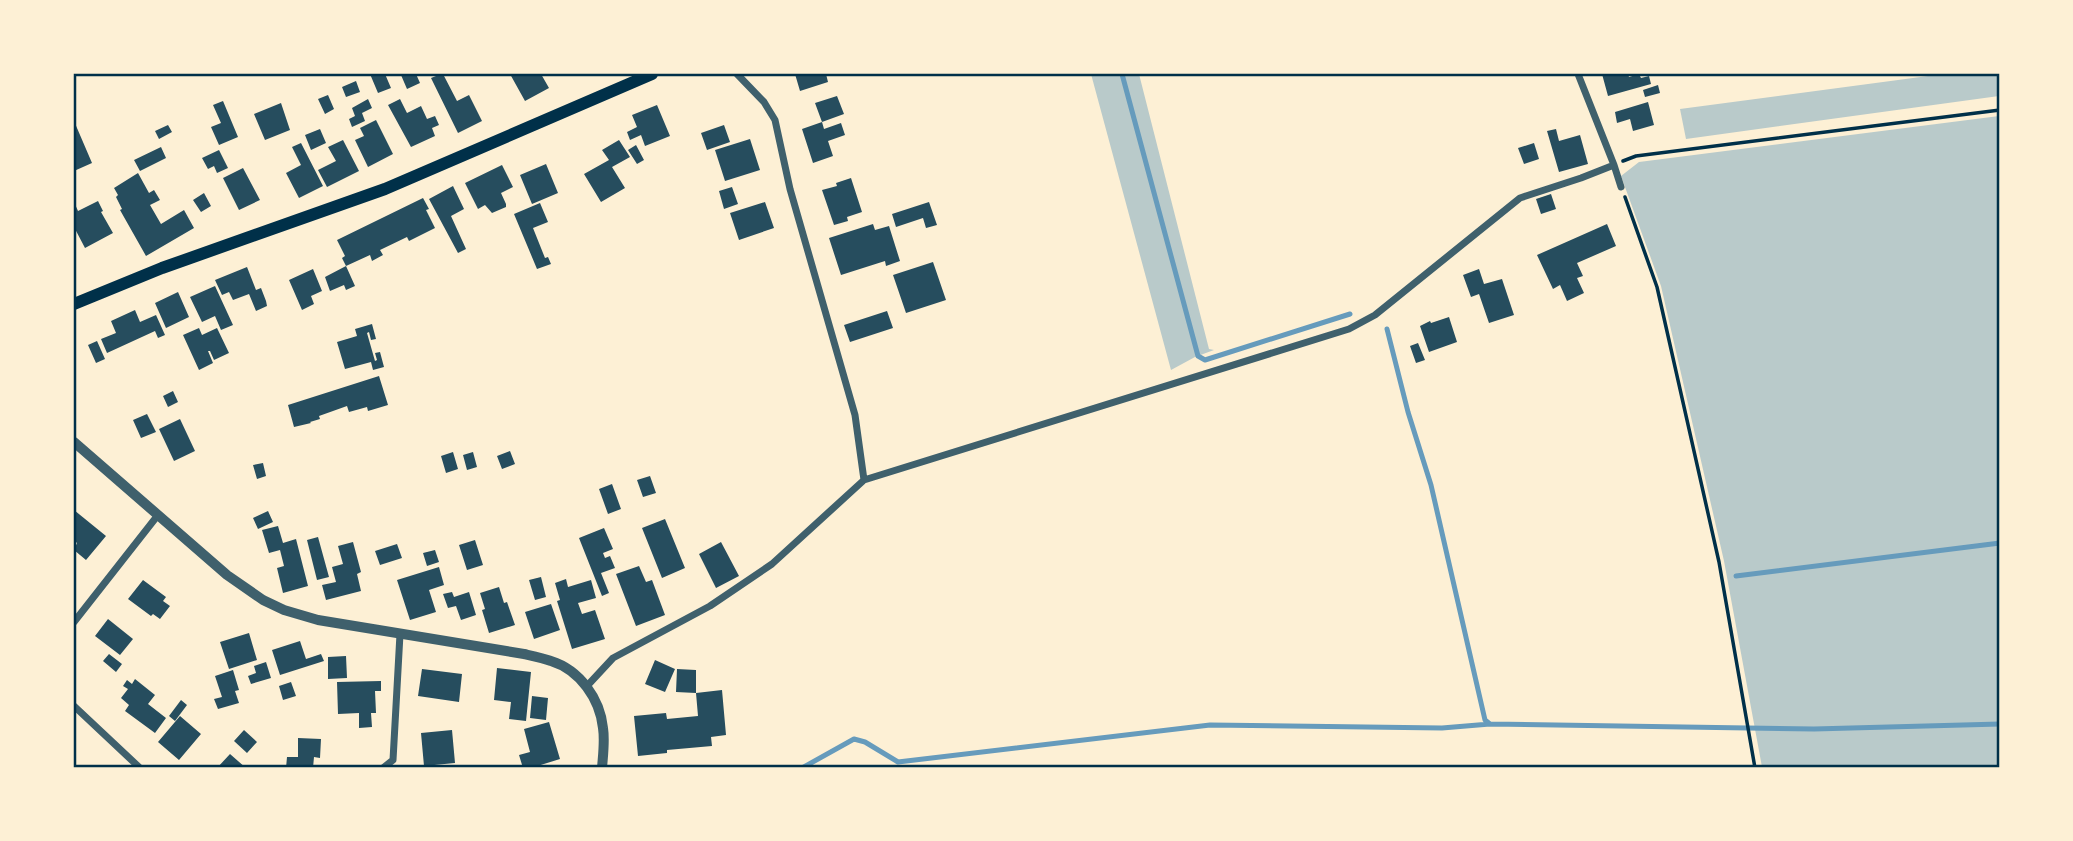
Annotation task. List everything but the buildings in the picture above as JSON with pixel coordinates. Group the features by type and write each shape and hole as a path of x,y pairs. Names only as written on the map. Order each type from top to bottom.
{"main road":[{"path":"74,304 162,268 385,189 652,74"}],"street":[{"path":"737,74 764,102 775,120 790,189 855,415 864,480"},
{"path":"1578,74 1621,187"},
{"path":"587,686 613,658 710,606 772,564 864,480 1349,329 1375,315 1520,198 1614,165"},
{"path":"74,443 245,589 284,610 318,620 524,654 553,661 570,670 587,686 599,707 603,729 602,768"},
{"path":"74,622 158,515"},
{"path":"383,768 393,760 400,634"},
{"path":"74,706 140,768"}],"path":[{"path":"1614,165 1636,156 2000,110"},
{"path":"1621,187 1657,287 1719,562 1755,768"}],"shaded area":[{"path":"1091,74 1139,74 1209,349 1214,350 1171,370"},
{"path":"1943,74 1999,74 1999,96 1686,139 1680,109"},
{"path":"1999,116 1999,767 1762,767 1724,561 1661,286 1621,176 1639,162"}],"waterway":[{"path":"1122,74 1198,356 1205,360 1350,314"},
{"path":"1387,329 1408,412 1431,485 1485,720 1490,724 1814,729 2000,724"},
{"path":"1736,576 2000,543"},
{"path":"802,768 854,739 865,742 898,762 1210,725 1442,728 1490,724"}]}
